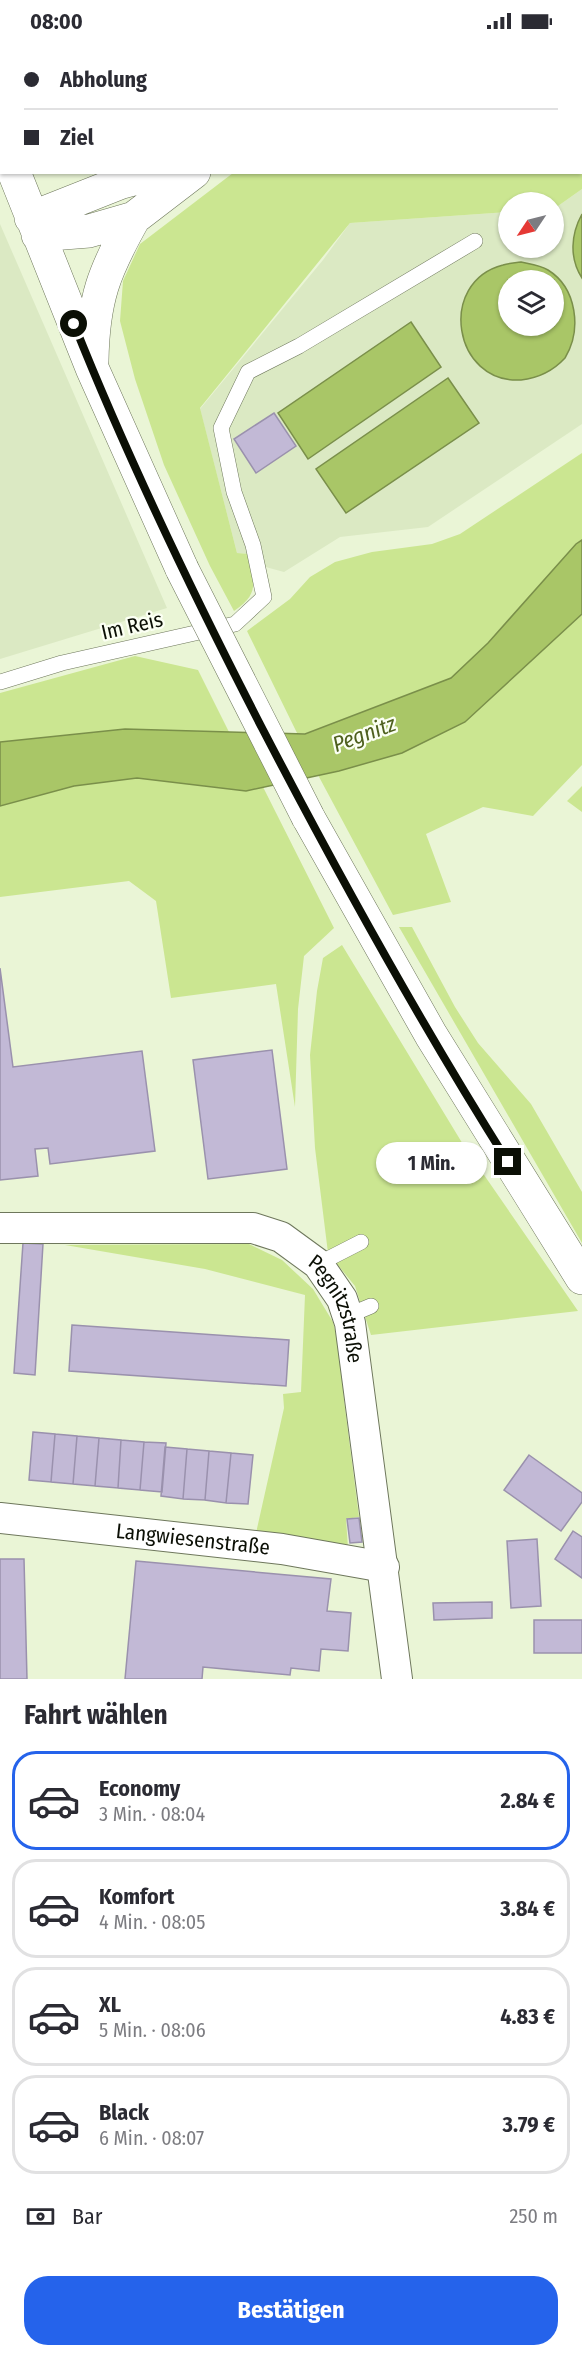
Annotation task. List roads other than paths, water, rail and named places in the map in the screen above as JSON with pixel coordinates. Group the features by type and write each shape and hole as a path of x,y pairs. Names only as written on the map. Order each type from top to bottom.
{"main road":[{"path":"16,174 92,368 182,569 308,817 378,944 485,1125 582,1278"},
{"path":"98,174 122,182"},
{"path":"35,226 122,182 152,174"},
{"path":"35,226 89,231 134,218 191,174"},
{"path":"92,368 93,328 99,290 114,253 134,218"}],"street":[{"name":"Pegnitzstraße","path":"0,1228 253,1228 281,1237 318,1264 342,1299 359,1311 397,1679"},
{"name":"Langwiesenstraße","path":"0,1518 282,1548 384,1567"}],"lane":[{"name":"Im Reis","path":"0,682 62,663 234,624 264,597 254,545 234,492 221,428 248,372 299,346 475,241"},
{"path":"318,1264 361,1242"}],"water":[{"path":"582,214 582,278 575,262 573,246"},
{"path":"521,262 548,270 498,270 498,336 564,336 564,286 571,298 574,310 574,335 565,358 556,367 534,378 521,380 498,377 480,366 468,350 462,330 462,310 468,291 482,275 503,265"},
{"path":"411,322 441,367 308,459 278,413"},
{"path":"448,378 479,423 346,513 316,469"},
{"name":"Pegnitz","path":"582,540 582,614 465,722 402,753 339,771 246,791 137,778 74,786 0,806 0,742 125,729 305,734 451,678 488,643"}]}
